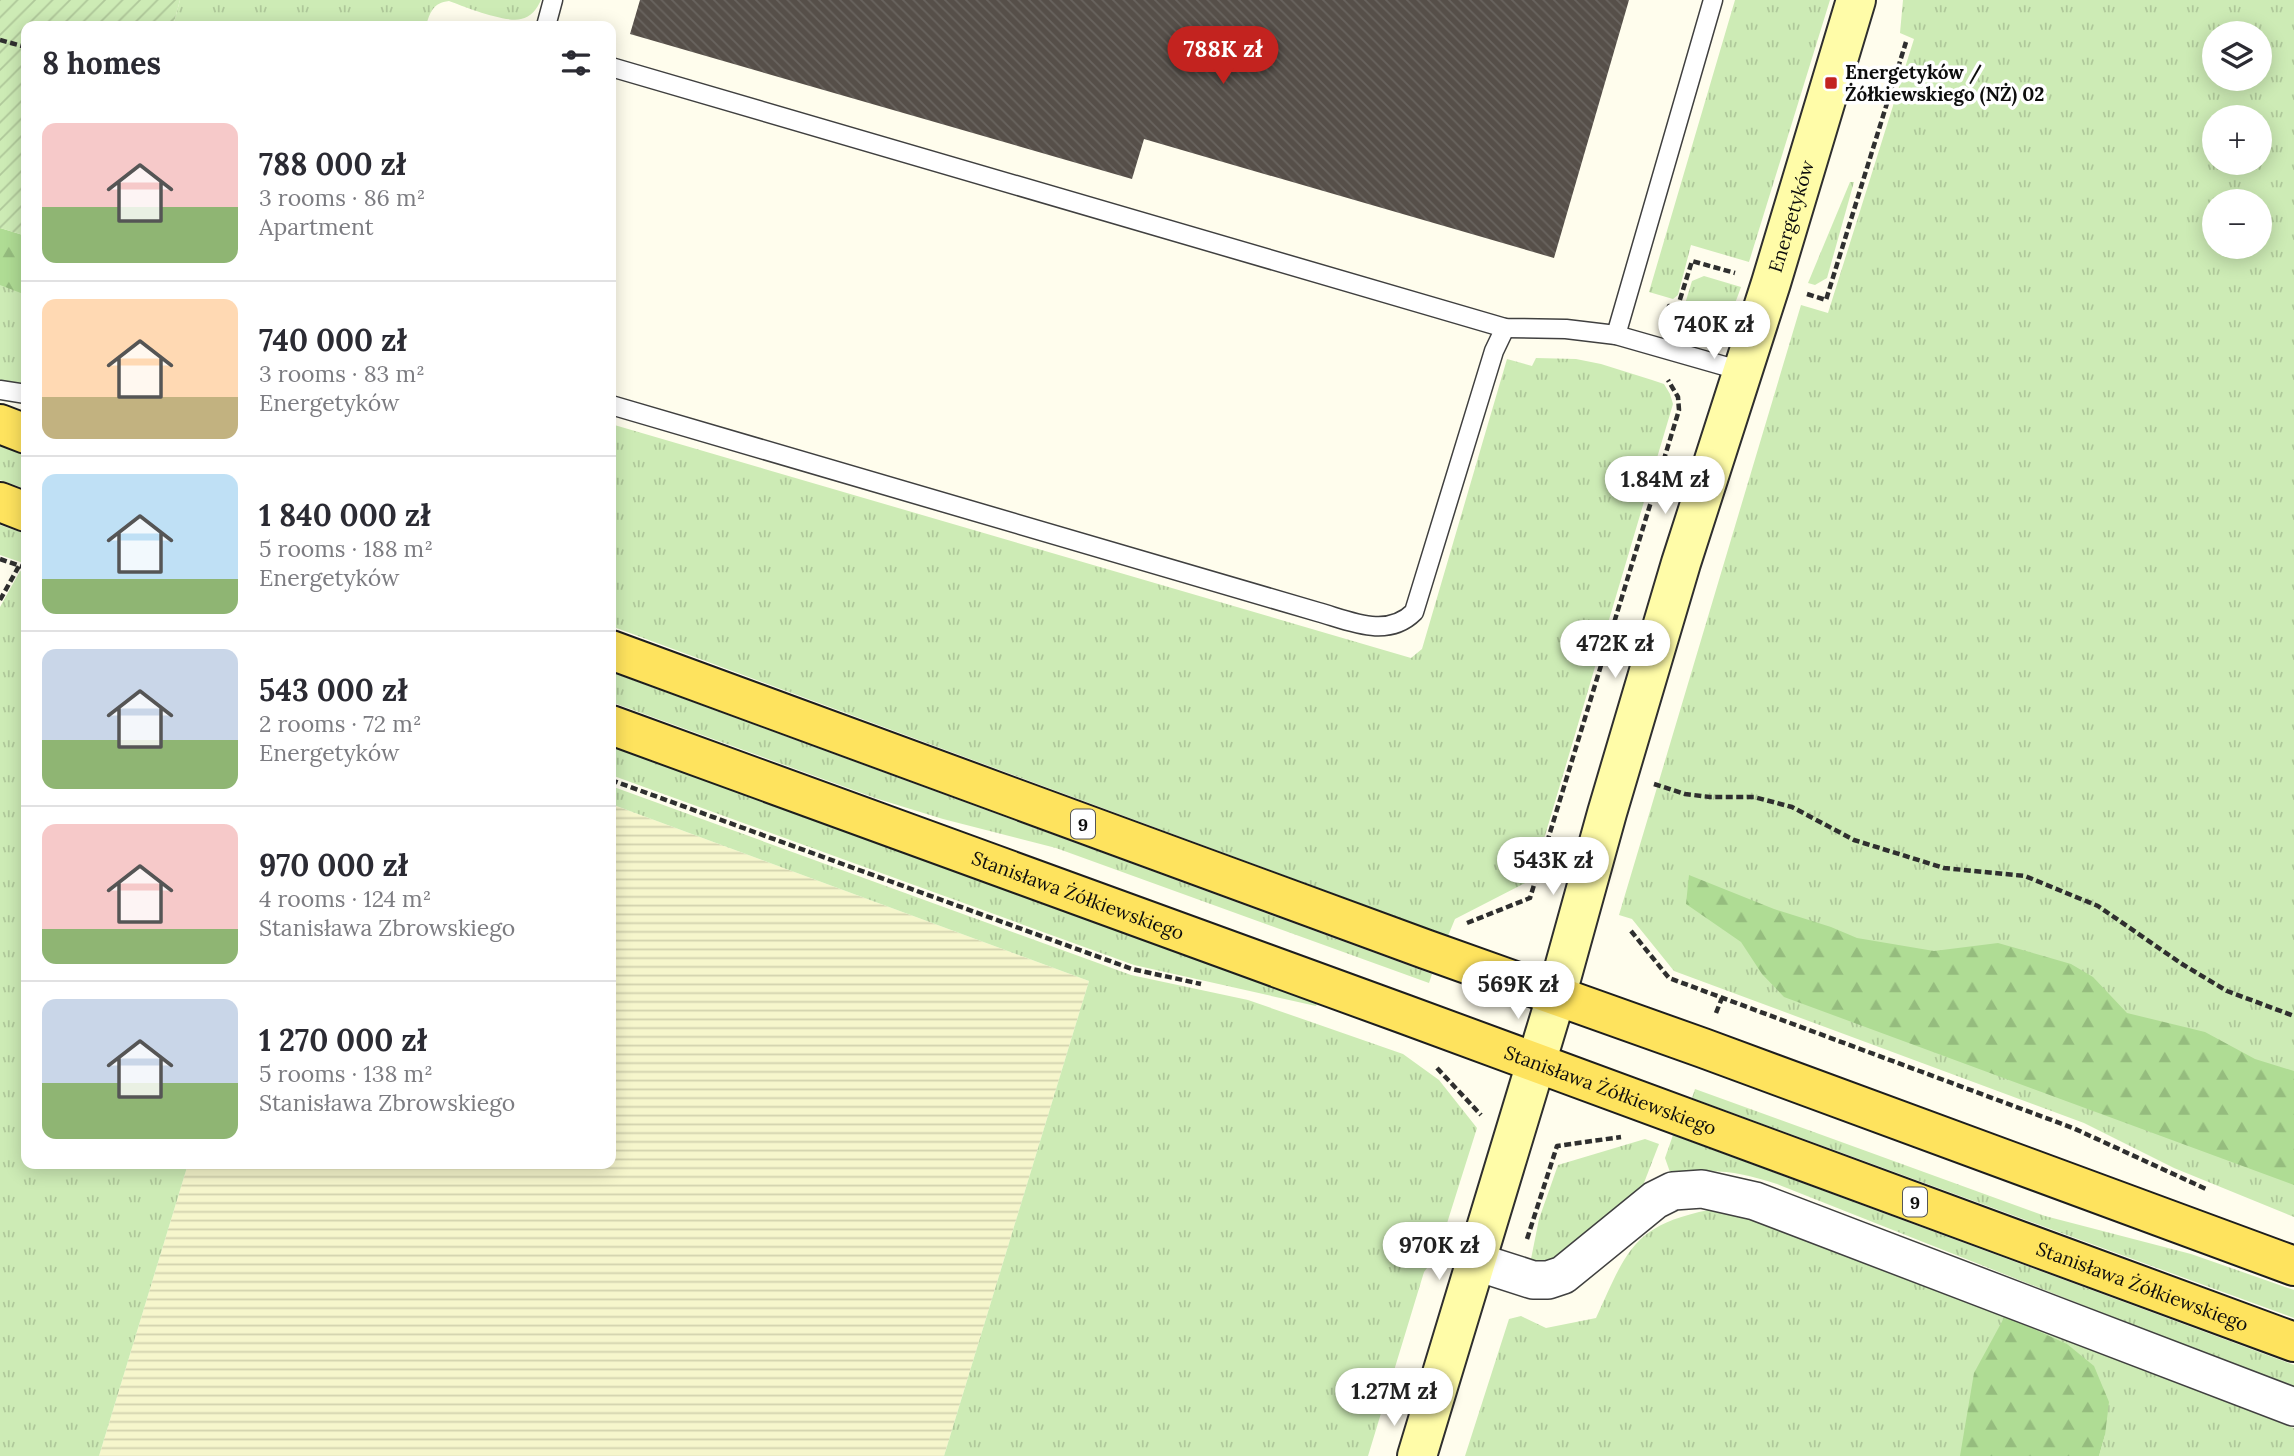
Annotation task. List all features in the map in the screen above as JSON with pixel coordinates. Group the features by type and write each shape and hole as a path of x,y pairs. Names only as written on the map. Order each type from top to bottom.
{"main road":[{"name":"Energetyków","path":"1417,1456 1556,996 1681,563 1771,283 1856,0"},
{"path":"0,424 21,431"},
{"path":"0,502 21,510"},
{"name":"9","path":"616,652 2294,1266"},
{"name":"Stanisława Żółkiewskiego","path":"616,727 2294,1342"}],"street":[{"path":"1477,1262 1532,1280 1548,1280 1563,1275 1655,1200 1673,1191 1717,1191 1755,1201 2294,1407"}],"lane":[{"path":"547,21 553,0"},
{"path":"1616,335 1713,0"},
{"path":"616,68 1505,328 1566,329 1616,335 1742,372"},
{"path":"616,406 1318,612 1383,628 1405,621 1413,612 1494,351 1505,328"},
{"path":"0,390 21,393"}],"path":[{"path":"0,40 21,46"},
{"path":"1463,925 1530,898 1679,410 1678,397 1673,387 1667,379 1659,375"},
{"path":"0,559 19,566 0,600"},
{"path":"1619,772 1685,794 1754,797 1792,807 1854,840 1944,868 2025,876 2098,906 2182,964 2227,991 2294,1016"},
{"path":"616,782 1132,969 1211,986"},
{"path":"1631,930 1669,978 2073,1128 2216,1193"},
{"path":"1429,1059 1486,1120"},
{"path":"1557,1146 1633,1135"}],"green space":[{"path":"0,0 180,0 174,21 21,21 21,234 0,228"},
{"path":"180,0 541,0 531,14 514,20 485,14 449,1 433,9 428,21 174,21"},
{"path":"1735,0 1830,0 1749,262 1691,245 1678,295 1673,299 1649,292"},
{"path":"1903,0 2294,0 2294,1217 2174,1168 2084,1123 1674,971 1632,919 1619,915 1801,305 1828,313 1914,39 1900,33"},
{"path":"1850,182 1854,182 1827,278 1815,285 1808,283"},
{"path":"0,228 21,234 21,386 0,383"},
{"path":"0,228 21,234 21,293 0,285"},
{"path":"1704,276 1741,287 1732,310 1713,330 1677,330 1692,281"},
{"path":"1536,358 1576,359 1601,364 1664,384 1673,404 1533,876 1527,882 1455,919 1448,936 616,628 616,425 1411,658 1422,649 1507,359 1532,366"},
{"path":"0,444 21,452 21,487 0,480"},
{"path":"0,525 21,532 21,562 0,555"},
{"path":"21,571 21,1169 186,1169 99,1456 0,1456 0,607"},
{"path":"616,674 1432,974 1429,983 1056,848 878,799 616,704"},
{"path":"616,748 1317,1003 1316,1006 1134,965 616,777"},
{"path":"616,788 1131,975 1248,1000 1403,1054 1439,1080 1477,1128 1437,1255 1424,1272 1368,1456 944,1456 1089,981 616,806"},
{"path":"616,806 1089,981 944,1456 99,1456 186,1169 616,1169"},
{"path":"1689,875 1857,938 1934,951 1998,943 2071,964 2093,977 2127,1013 2205,1032 2255,1059 2294,1071 2294,1185 1784,997 1762,974 1741,942 1686,904"},
{"path":"1695,1089 2045,1216 2191,1254 2294,1290 2294,1318 1692,1098"},
{"path":"1673,1135 2294,1365 2294,1389 1777,1184 1725,1172 1671,1175 1665,1158"},
{"path":"1645,1139 1659,1144 1642,1188 1559,1257 1530,1264 1539,1219 1558,1165"},
{"path":"1709,1210 1740,1214 2294,1428 2294,1456 2099,1456 2105,1435 1973,1456 1465,1456 1509,1319 1521,1316 1546,1328 1596,1318 1615,1276 1635,1245 1663,1224"},
{"path":"2005,1316 2067,1344 2094,1366 2109,1402 2099,1456 1960,1456 1974,1373"}],"building":[{"path":"640,0 1629,0 1554,258 1144,139 1132,179 630,34"}],"place":[{"name":"Energetyków / Żółkiewskiego (NŻ) 02","path":"1831,83"}]}
